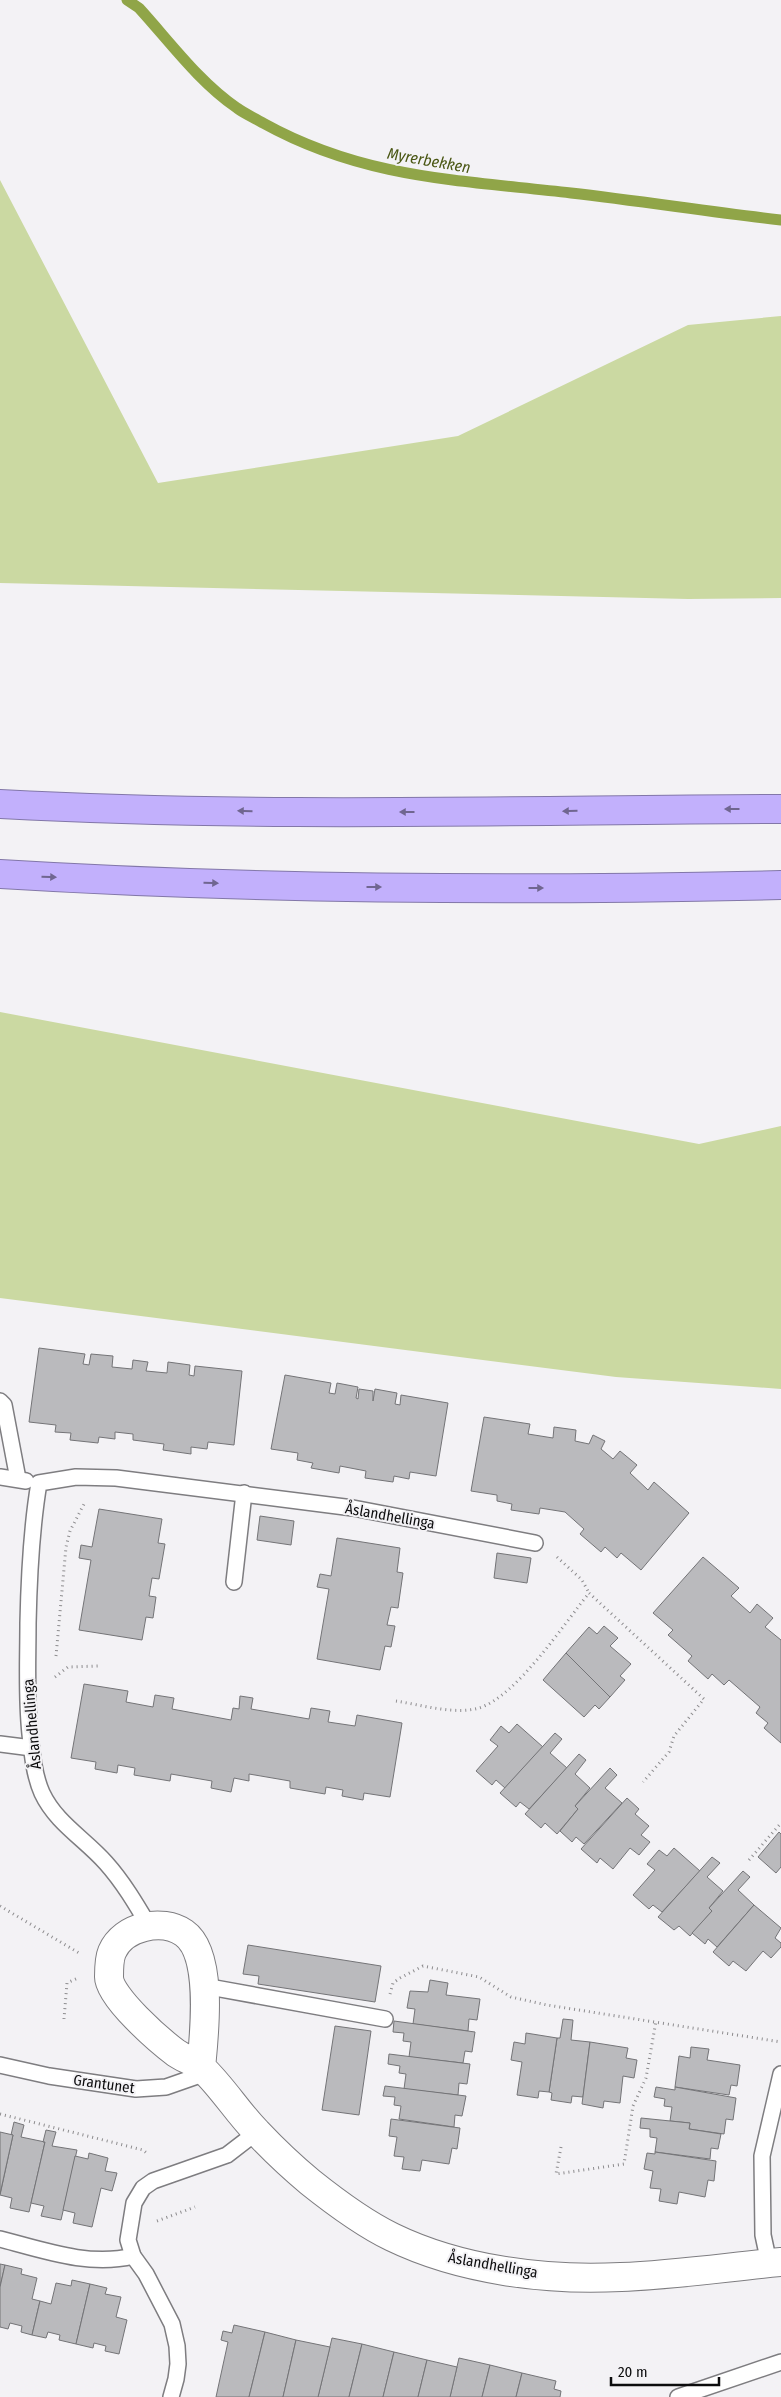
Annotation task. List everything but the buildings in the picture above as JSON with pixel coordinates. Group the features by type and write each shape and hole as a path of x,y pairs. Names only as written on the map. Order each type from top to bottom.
{"highway":[{"path":"0,804 193,810 503,813 781,809"},
{"path":"0,874 344,887 678,887 781,885"}],"street":[{"path":"109,1967 112,1951 120,1940 137,1929 149,1926 166,1926 186,1934 198,1953 204,1986 204,2070"},
{"name":"Åslandhellinga","path":"109,1967 109,1983 120,2000 176,2053 204,2070 257,2132 308,2180 352,2213 392,2237 443,2257 502,2270 563,2277 620,2277 775,2263"}],"lane":[{"path":"0,1401 4,1405 18,1479"},
{"name":"Åslandhellinga","path":"0,1477 38,1483 76,1477 103,1477 244,1493 415,1518 472,1533 535,1543"},
{"name":"Åslandhellinga","path":"38,1483 33,1514 29,1566 28,1711 32,1748 42,1793 54,1812 106,1862 130,1893 149,1926"},
{"path":"234,1582 244,1493"},
{"path":"0,1744 32,1748"},
{"path":"204,1986 385,2019"},
{"name":"Grantunet","path":"0,2065 49,2076 136,2089 166,2087 204,2070"},
{"name":"Åslandhellinga","path":"775,2263 763,2235 762,2156 781,2074"},
{"path":"171,2397 178,2364 177,2346 172,2324 146,2274 133,2256 128,2240 134,2203 143,2188 153,2181 227,2155 257,2132"},
{"path":"0,2239 71,2257 119,2260 133,2256"},
{"path":"678,2397 781,2362"}],"path":[{"path":"56,1658 70,1531 76,1515 103,1477"},
{"path":"535,1543 573,1569 582,1580 589,1594 704,1699 674,1736 669,1752 642,1782"},
{"path":"396,1701 454,1710 478,1708 496,1700 514,1686 589,1594"},
{"path":"28,1711 54,1678 68,1667 98,1666"},
{"path":"54,1678 55,1668"},
{"path":"749,1860 781,1823"},
{"path":"0,1906 74,1951 109,1967"},
{"path":"385,2019 393,1984 400,1978 423,1966 479,1977 511,1997 547,2005 781,2042"},
{"path":"561,2147 556,2174 624,2164 633,2106 646,2078 656,2021"},
{"path":"0,2114 143,2150 150,2158 153,2181"},
{"path":"130,2225 142,2226 195,2207"}],"green space":[{"path":"0,180 158,483 458,436 688,325 781,316 781,598 688,599 0,583"},
{"path":"0,1012 699,1144 781,1126 781,1389 616,1377 0,1298"}],"waterway":[{"name":"Myrerbekken","path":"127,0 139,8 197,74 223,98 263,123 301,142 338,156 413,174 451,180 597,196 781,220"}]}
